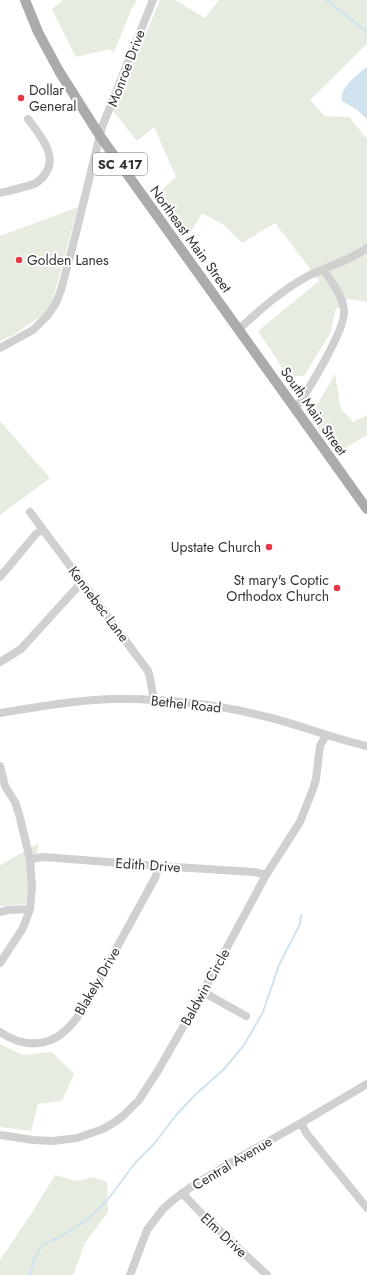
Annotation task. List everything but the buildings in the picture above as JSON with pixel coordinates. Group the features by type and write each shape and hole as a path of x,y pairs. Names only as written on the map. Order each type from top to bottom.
{"main road":[{"name":"Northeast Main Street","path":"25,0 38,32 59,71 100,136 239,329"},
{"name":"South Main Street","path":"239,329 367,509"}],"street":[{"name":"Monroe Drive","path":"0,348 33,330 48,315 56,303 66,270 102,127 153,0"},
{"path":"0,193 35,183 45,174 50,154 43,139 28,120"},
{"path":"239,329 268,303 290,287 309,275 353,257 367,248"},
{"path":"296,408 305,396 343,321 344,310 341,298 324,270"},
{"name":"Kennebec Lane","path":"30,512 148,671 151,679 152,696 155,701"},
{"path":"0,578 25,546 42,529"},
{"path":"0,662 21,649 82,582"},
{"name":"Bethel Road","path":"0,713 86,701 114,699 155,701 242,711 277,719 326,735 367,746"},
{"name":"Baldwin Circle","path":"0,1135 34,1140 66,1140 90,1135 115,1122 131,1108 146,1091 203,992 266,875 300,822 314,789 320,746 326,735"},
{"path":"0,766 5,786 15,802 19,814 30,859 32,888 30,909 23,928 0,963"},
{"name":"Edith Drive","path":"30,859 44,857 254,872 266,875"},
{"name":"Blakely Drive","path":"0,1032 22,1043 37,1044 56,1037 68,1028 86,1003 155,878 159,866"},
{"path":"0,912 30,909"},
{"path":"203,992 246,1016"},
{"name":"Central Avenue","path":"130,1275 144,1235 152,1222 163,1209 182,1193 242,1156 367,1084"},
{"path":"301,1123 307,1134 367,1208"},
{"name":"Elm Drive","path":"182,1193 202,1214 267,1275"}],"shaded area":[{"path":"63,0 137,0 132,8 114,52 109,49 76,57 52,9"},
{"path":"160,0 175,0 205,18 219,0 367,0 367,44 310,100 325,116 349,117 367,139 367,302 348,299 335,311 331,332 304,376 288,376 258,331 319,281 275,223 242,243 224,225 202,213 189,235 157,194 176,177 154,127 137,141 113,111"},
{"path":"78,207 50,310 13,335 0,341 0,236"},
{"path":"335,374 341,409 353,422 367,415 367,435 337,453 318,428 316,407"},
{"path":"0,421 50,478 0,515"},
{"path":"39,843 26,904 0,906 0,865"},
{"path":"0,1044 23,1055 52,1052 74,1074 62,1101 38,1104 31,1131 0,1127"},
{"path":"55,1175 77,1181 93,1177 107,1182 108,1212 85,1243 73,1275 0,1275 0,1260"}],"water":[{"path":"367,67 367,119 356,109 342,101 342,96 343,91 350,81"}],"waterway":[{"path":"326,0 367,32"},
{"path":"30,1275 34,1258 42,1246 84,1222 98,1210 135,1163 154,1144 177,1114 195,1095 224,1069 244,1045 263,1012 279,965 300,924 301,915"}],"place":[{"name":"Dollar General","path":"21,98"},
{"name":"Golden Lanes","path":"19,260"},
{"name":"Upstate Church","path":"269,547"},
{"name":"St mary's Coptic Orthodox Church","path":"337,588"}]}
